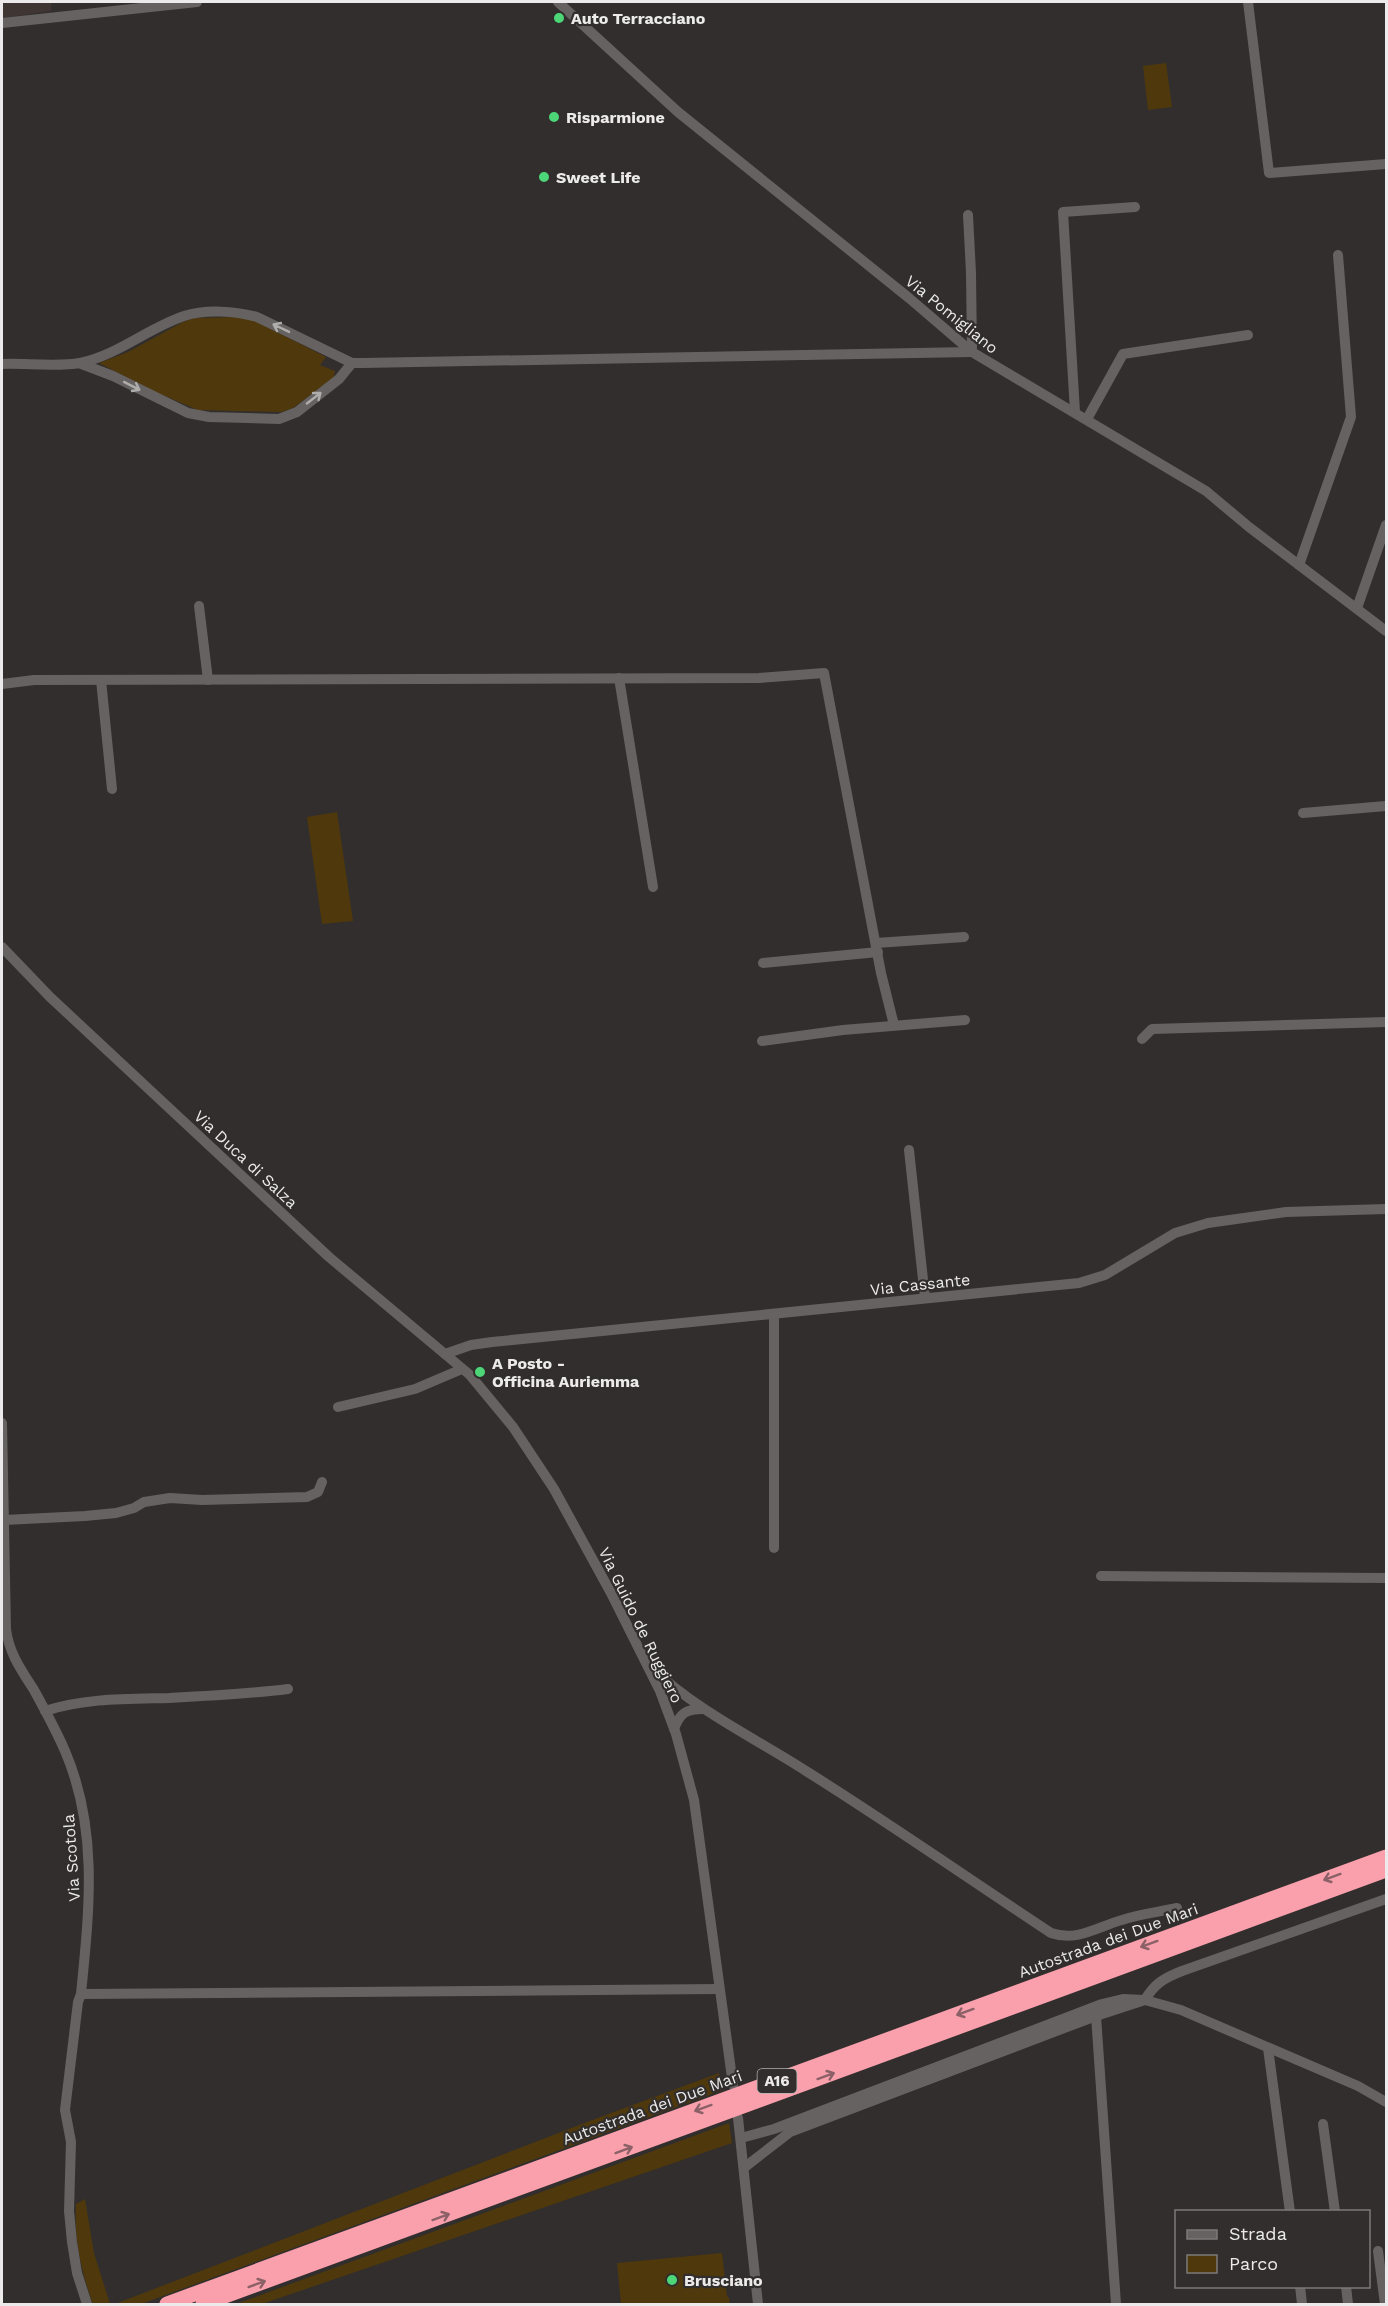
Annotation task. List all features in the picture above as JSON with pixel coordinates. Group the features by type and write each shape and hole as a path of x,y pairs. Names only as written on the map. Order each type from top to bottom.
{"highway":[{"name":"Autostrada dei Due Mari","path":"167,2304 1386,1857"},
{"name":"Autostrada dei Due Mari","path":"202,2304 1386,1870"}],"street":[{"path":"2,23 197,2"},
{"name":"Via Pomigliano","path":"558,2 678,112 909,298 972,352 1206,491 1386,631"},
{"path":"1248,2 1269,173 1386,164"},
{"path":"1075,412 1063,212 1135,207"},
{"path":"2,364 78,363 110,353 182,317 221,312 240,312 257,317 352,363 972,352 968,215"},
{"path":"1299,565 1351,417 1338,255"},
{"path":"1087,419 1124,354 1248,335"},
{"path":"78,363 113,376 188,413 208,417 279,419 297,412 339,379 352,363"},
{"path":"1357,608 1386,525"},
{"path":"199,606 208,680"},
{"path":"2,684 34,680 759,678 824,673 894,1025"},
{"path":"619,678 653,887"},
{"path":"101,680 112,789"},
{"path":"1303,813 1386,806"},
{"path":"763,963 964,937"},
{"name":"Via Duca di Salza","path":"2,947 50,997 329,1257 478,1384"},
{"path":"762,1041 894,1025 965,1020"},
{"path":"1142,1039 1152,1029 1386,1022"},
{"path":"909,1150 925,1298"},
{"name":"Via Cassante","path":"445,1354 492,1341 774,1315 1078,1283 1105,1275 1175,1233 1208,1223 1286,1212 1386,1209"},
{"path":"774,1315 774,1548"},
{"path":"339,1407 415,1389 462,1368"},
{"name":"Via Guido de Ruggiero","path":"478,1384 513,1427 554,1489 611,1593 660,1691 674,1729 694,1800 733,2085"},
{"name":"Via Scotola","path":"2,1423 8,1642 13,1658 45,1711 71,1764 82,1806 88,1848 90,1890 81,1995 78,2002 65,2110 71,2142 69,2211 72,2242 77,2273 87,2304"},
{"path":"4,1520 116,1513 134,1508 144,1502 170,1498 202,1500 307,1497 318,1492 322,1482"},
{"path":"1101,1576 1386,1578"},
{"path":"646,1663 673,1688 703,1710 806,1771 1051,1933 1071,1937 1123,1919 1177,1908"},
{"path":"45,1711 62,1706 120,1699 244,1694 288,1689"},
{"path":"674,1729 681,1714 687,1711 703,1710"},
{"path":"745,2167 790,2133 1096,2016 1145,2000 1151,1988 1161,1980 1182,1971 1386,1899"},
{"path":"81,1995 719,1989"},
{"path":"741,2138 816,2114 1102,2004 1123,1999 1145,2000 1181,2010 1358,2086 1386,2102"},
{"path":"1096,2016 1116,2304"},
{"path":"1268,2048 1290,2210"},
{"path":"738,2118 758,2304"},
{"path":"1323,2124 1335,2210"},
{"path":"1378,2251 1385,2304"},
{"path":"1300,2288 1302,2304"},
{"path":"1346,2288 1348,2304"}],"shaded area":[{"path":"2,2 51,2 51,11 2,18"}],"green space":[{"path":"1166,63 1172,107 1148,110 1143,66"},
{"path":"241,317 253,320 326,357 320,365 335,371 334,377 293,408 282,412 198,410 153,391 99,363 128,352 194,318"},
{"path":"337,812 353,921 322,924 307,817"},
{"path":"719,2073 723,2090 141,2304 115,2304 587,2122"},
{"path":"729,2123 732,2143 262,2304 236,2304"},
{"path":"85,2199 94,2253 110,2304 93,2304 82,2267 77,2242 76,2204"},
{"name":"Brusciano","path":"722,2253 730,2304 621,2304 617,2263"}],"place":[{"name":"Auto Terracciano","path":"559,18"},
{"name":"Risparmione","path":"554,117"},
{"name":"Sweet Life","path":"544,177"},
{"name":"A Posto - Officina Auriemma","path":"480,1372"},
{"name":"Brusciano","path":"672,2280"}]}
